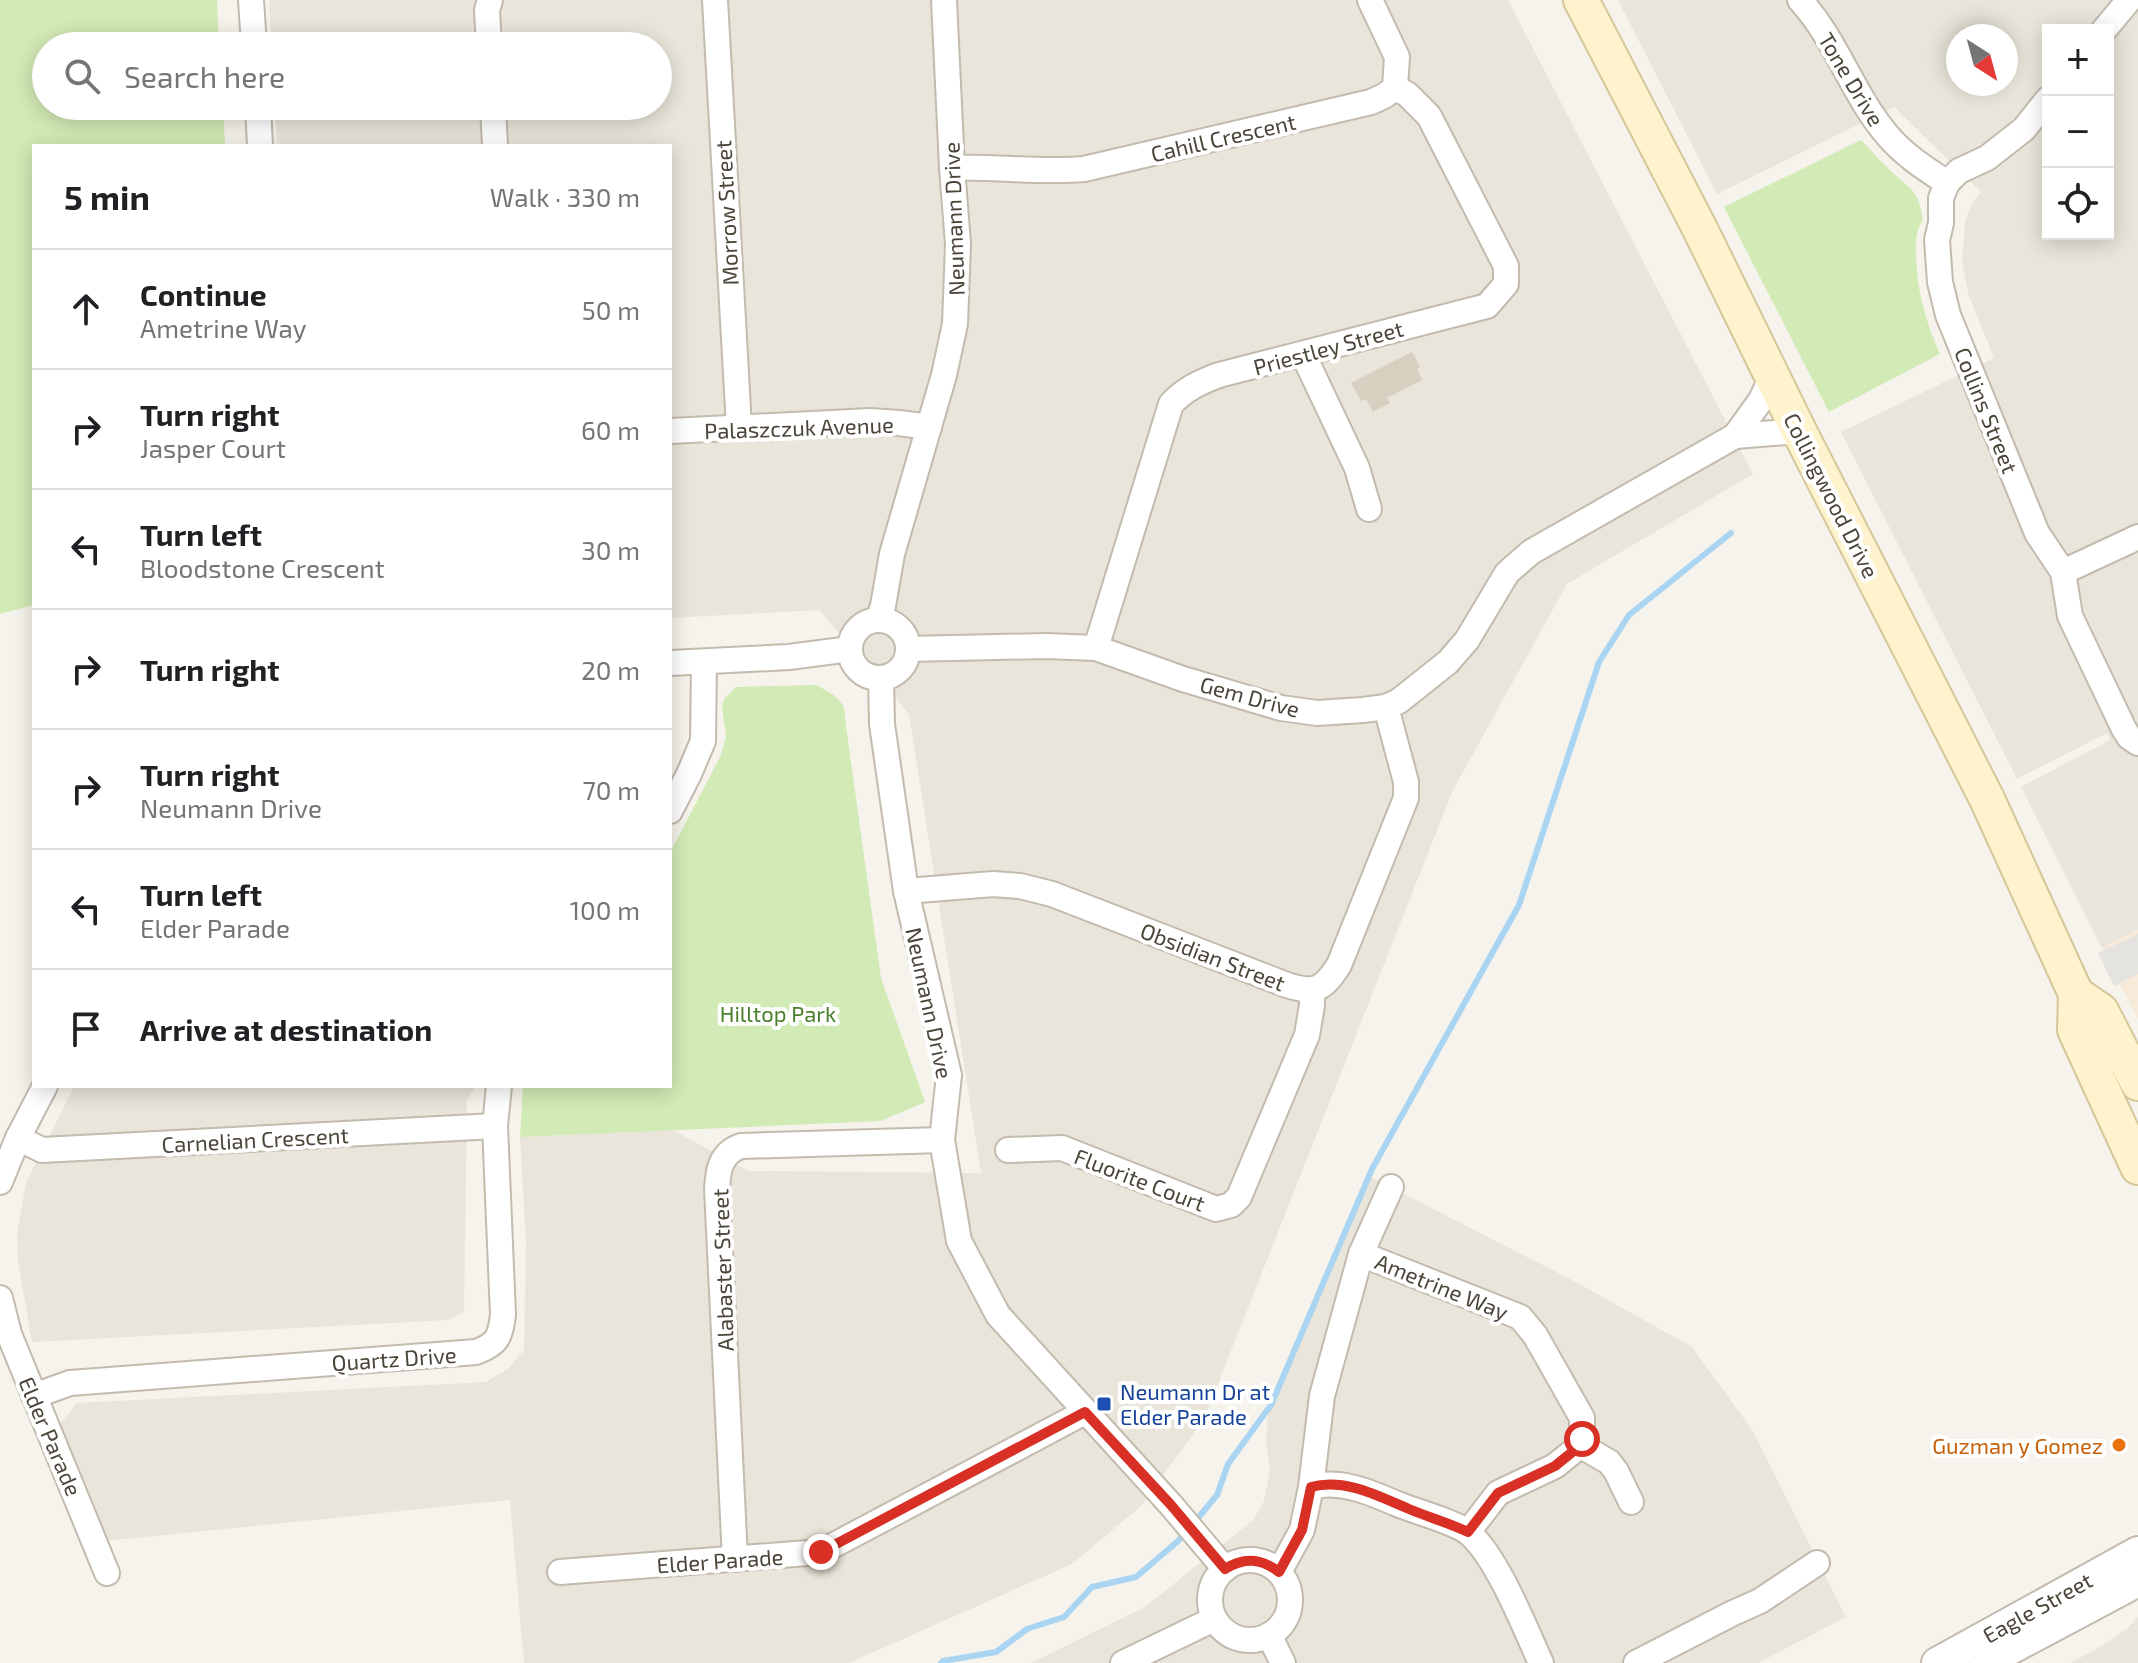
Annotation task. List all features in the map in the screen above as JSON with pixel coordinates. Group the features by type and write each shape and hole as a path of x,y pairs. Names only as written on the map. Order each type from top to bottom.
{"main road":[{"name":"Collingwood Drive","path":"1581,0 1987,799 2076,994 2075,1030 2138,1167"},
{"name":"Collingwood Drive","path":"2076,994 2101,1011 2138,1083"}],"street":[{"path":"251,0 253,32"},
{"path":"488,32 487,10 490,0"},
{"name":"Morrow Street","path":"715,0 739,427"},
{"name":"Neumann Drive","path":"878,620 892,554 944,375 955,324 958,244 944,0"},
{"path":"1370,0 1397,57 1395,88"},
{"name":"Tone Drive","path":"1800,0 1835,47 1854,87 1889,138 1947,183"},
{"path":"2109,24 2129,0"},
{"name":"Cahill Crescent","path":"952,168 1084,169 1371,102 1395,88"},
{"name":"Priestley Street","path":"1096,648 1171,404 1183,391 1200,382 1487,306 1506,284 1506,266 1429,116 1407,94 1395,88"},
{"path":"1947,183 1959,171 1987,158 2024,129 2042,106"},
{"path":"259,120 260,144"},
{"path":"494,120 495,144"},
{"name":"Collins Street","path":"1947,183 1941,198 1937,240 1940,282 1948,315 2037,533 2063,572 2070,616 2124,729 2138,743"},
{"path":"1303,354 1357,468 1369,509"},
{"name":"Gem Drive","path":"908,649 1096,648 1183,679 1281,708 1317,713 1386,707 1399,701 1448,662 1467,640 1507,573 1531,552 1735,436 1761,400 1772,376"},
{"name":"Palaszczuk Avenue","path":"672,431 870,421 929,427"},
{"name":"Gem Drive","path":"1735,436 1799,431"},
{"path":"2063,572 2138,537"},
{"path":"878,620 895,624 902,630 908,649 904,664 898,671 881,678 863,673 851,658 850,649 855,632 861,626 878,620"},
{"path":"672,663 789,657 850,649"},
{"path":"672,807 703,741 704,662"},
{"name":"Neumann Drive","path":"881,678 882,724 906,891 949,1075 942,1140 959,1241 998,1315 1200,1537 1225,1569"},
{"name":"Obsidian Street","path":"906,891 993,884 1020,886 1052,894 1304,991 1321,987 1330,980 1339,965 1406,798 1406,782 1386,707"},
{"name":"Fluorite Court","path":"1008,1150 1062,1148 1216,1209 1231,1205 1239,1197 1307,1035 1312,990"},
{"path":"0,1182 44,1088"},
{"name":"Quartz Drive","path":"34,1396 70,1383 476,1352 492,1346 500,1333 503,1315 495,1126 499,1088"},
{"name":"Carnelian Crescent","path":"18,1138 42,1150 495,1126"},
{"name":"Alabaster Street","path":"735,1559 717,1189 722,1162 730,1150 741,1146 942,1140"},
{"path":"1279,1572 1302,1530 1311,1487 1322,1396 1361,1254 1391,1187"},
{"name":"Ametrine Way","path":"1361,1254 1520,1317 1535,1335 1582,1418 1582,1439 1578,1444"},
{"name":"Elder Parade","path":"0,1298 9,1334 107,1573"},
{"name":"Elder Parade","path":"560,1572 821,1552 1085,1412"},
{"path":"1468,1532 1498,1493 1555,1466 1578,1444 1609,1462 1631,1502"},
{"path":"1311,1487 1352,1486 1468,1532 1496,1569 1541,1663"},
{"name":"Eagle Street","path":"1937,1663 2138,1552"},
{"path":"1243,1560 1253,1560 1279,1572 1289,1594 1286,1618 1279,1628 1259,1639 1238,1639 1220,1628 1214,1619 1210,1598 1217,1577 1225,1569 1243,1560"},
{"path":"1636,1663 1760,1601 1817,1563"},
{"name":"Eagle Street","path":"1984,1663 2138,1581"},
{"path":"1123,1663 1214,1619"},
{"path":"1269,1635 1283,1663"}],"shaded area":[{"path":"269,0 1508,0 1753,474 1567,584 1453,790 1204,1419 1141,1506 1072,1564 849,1663 524,1663 510,1500 95,1542 59,1425 77,1403 486,1382 509,1368 524,1350 526,1242 520,1137 673,1130 748,1171 981,1173 909,714 819,610 672,618 672,144 277,144 276,120 672,120 672,32 270,32"},
{"path":"1618,0 2138,0 2138,929 2102,948 2021,787 2110,740 2107,733 2017,779 1841,432 1994,358 1969,296 1962,263 1965,221 1981,192 1894,107 1717,194"},
{"path":"2138,929 2138,1019 2102,948"},
{"path":"2138,934 2138,974 2114,986 2098,953"},
{"path":"73,1088 475,1088 467,1100 464,1311 449,1320 32,1342 18,1262 17,1233 26,1183"},
{"path":"1369,1176 1572,1280 1692,1347 1753,1431 1846,1617 1758,1663 1031,1663 1145,1607 1253,1520 1264,1501 1270,1471 1266,1441 1268,1415"},
{"path":"2138,1617 2138,1663 2070,1663 2127,1629"}],"green space":[{"path":"0,0 217,0 218,32 32,32 32,120 224,120 225,144 32,144 32,606 0,614"},
{"path":"1861,140 1917,197 1923,220 1916,241 1918,282 1940,354 1829,412 1724,207"},
{"name":"Hilltop Park","path":"816,685 841,702 845,712 881,978 925,1102 881,1121 520,1137 523,1088 672,1088 672,849 721,755 726,736 722,707 724,699 736,687"}],"building":[{"path":"1412,352 1420,367 1417,369 1422,380 1387,398 1390,403 1373,412 1366,399 1361,401 1351,383"}],"waterway":[{"path":"1193,1524 1217,1495 1228,1464 1271,1405 1372,1169 1519,905 1599,662 1629,615 1731,533"},
{"path":"941,1663 996,1652 1027,1629 1064,1617 1092,1587 1136,1577 1186,1532"}],"place":[{"name":"Neumann Dr at Elder Parade","path":"1104,1404"},
{"name":"Guzman y Gomez","path":"2119,1445"}],"route":[{"path":"821,1552 1085,1412 1200,1537 1225,1569 1243,1560 1253,1560 1279,1572 1302,1530 1311,1487 1352,1486 1468,1532 1498,1493 1555,1466 1576,1449 1582,1439"}]}
